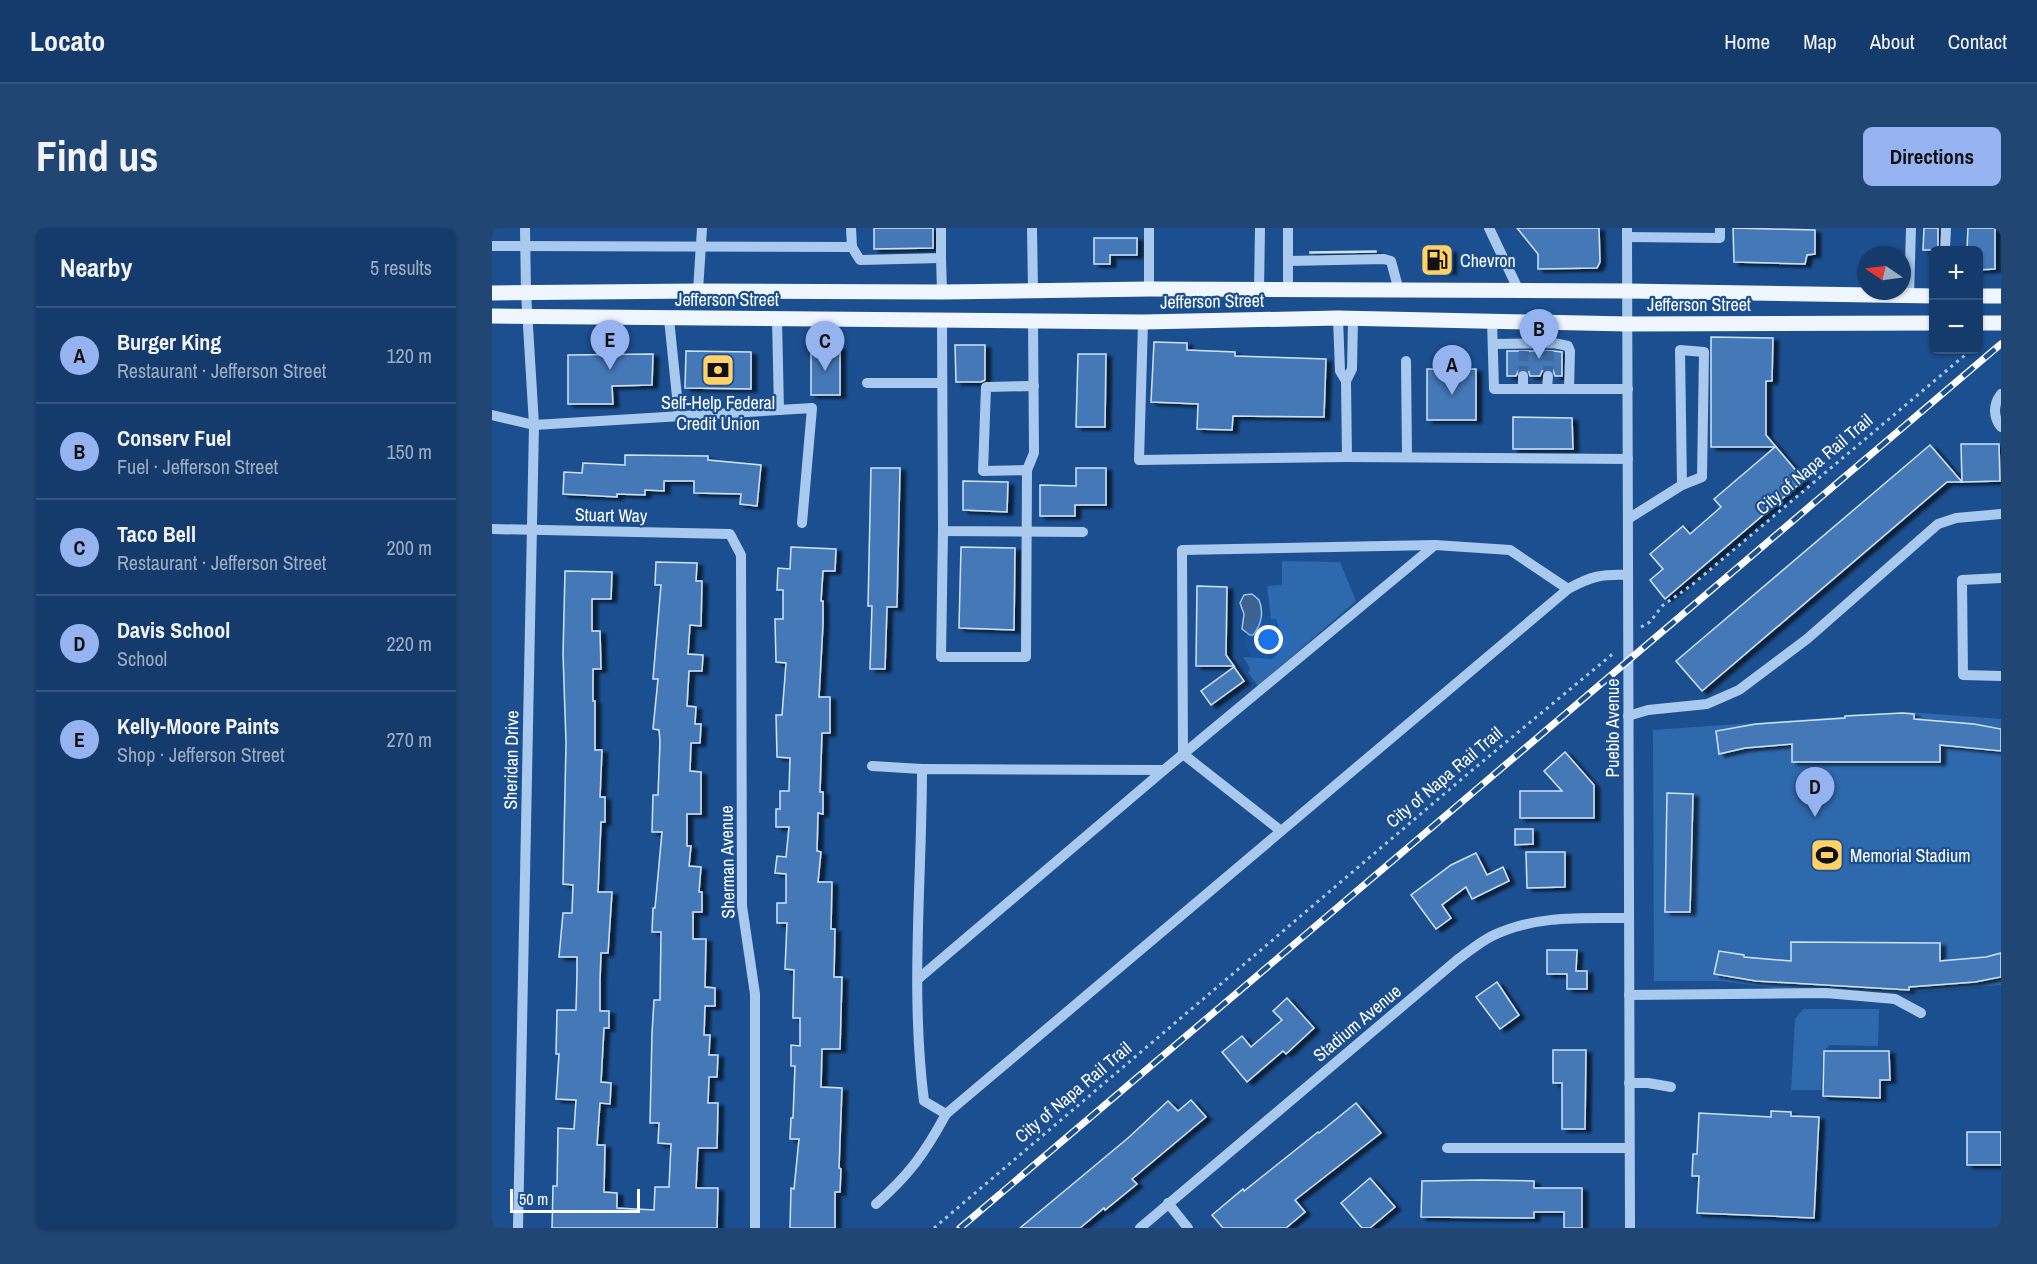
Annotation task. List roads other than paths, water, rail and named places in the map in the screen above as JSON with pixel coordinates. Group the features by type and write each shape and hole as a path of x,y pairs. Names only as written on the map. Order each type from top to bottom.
{"main road":[{"name":"Jefferson Street","path":"492,293 1149,289 1628,291 1857,295"},
{"name":"Jefferson Street","path":"1911,296 1929,296"},
{"path":"1983,296 2001,296"},
{"name":"Jefferson Street","path":"492,316 1143,322 1345,319 1628,324 1929,323"},
{"path":"1983,323 2001,323"}],"street":[{"name":"Sheridan Drive","path":"518,1228 534,425 526,293 525,228"},
{"path":"698,291 702,228"},
{"path":"851,228 852,247 860,260 940,258"},
{"path":"941,228 942,292"},
{"path":"1032,228 1033,290"},
{"path":"1149,228 1149,289"},
{"path":"1258,291 1260,228"},
{"path":"1288,228 1288,291"},
{"path":"1489,228 1519,291"},
{"path":"1627,233 1720,238 1720,228"},
{"path":"1910,246 1911,228"},
{"path":"1945,246 1946,228"},
{"name":"Pueblo Avenue","path":"1627,233 1630,1228"},
{"path":"492,246 852,247"},
{"path":"1288,261 1384,259 1391,261 1399,291"},
{"path":"777,318 779,410"},
{"path":"669,319 679,416"},
{"path":"1345,319 1340,371 1346,381 1347,457"},
{"path":"942,320 941,657 1026,657 1027,470 1034,453 1033,321"},
{"path":"1492,321 1494,389 1628,389"},
{"path":"1143,322 1139,459 1347,457 1628,459"},
{"path":"1550,344 1554,322"},
{"path":"1493,344 1568,346 1570,351 1569,389"},
{"path":"1628,519 1682,485 1702,477 1704,352 1680,350 1682,485"},
{"path":"1406,361 1407,457"},
{"path":"1523,376 1523,389"},
{"path":"1547,389 1548,376"},
{"path":"867,383 942,383"},
{"path":"1027,470 983,471 986,387 1034,386"},
{"path":"2001,394 1995,406 1997,420 2001,426"},
{"path":"492,415 534,425 812,408 802,523"},
{"path":"1628,716 1648,710 1707,704 1739,690 1816,632 1938,524 1956,518 2001,514"},
{"name":"Stuart Way","path":"492,529 729,534"},
{"path":"943,531 1083,532"},
{"name":"Sherman Avenue","path":"729,534 741,555 742,906 755,994 754,1228"},
{"path":"1183,754 1182,550 1434,545 1510,550 1568,589"},
{"path":"918,979 1434,545"},
{"path":"876,1204 902,1181 930,1143 946,1114 1568,589 1585,579 1602,574 1628,575"},
{"path":"2001,579 1962,579 1963,675 2001,676"},
{"path":"1183,754 1281,831"},
{"path":"872,766 922,769 1164,770"},
{"path":"922,769 918,1056 924,1101 946,1114"},
{"name":"Stadium Avenue","path":"1140,1228 1457,960 1491,936 1528,922 1568,918 1629,918"},
{"path":"1629,995 1826,993 1895,999 1921,1013"},
{"path":"1629,1083 1648,1083 1671,1087"},
{"path":"1447,1148 1629,1148"},
{"path":"1168,1203 1188,1228"}],"tunnel":[{"path":"1523,376 1524,346"},
{"path":"1548,376 1549,346"}],"railway":[{"path":"960,1228 2001,344"}],"place":[{"name":"Chevron","path":"1437,260"},
{"name":"Conserv Fuel","path":"1539,359"},
{"name":"Kelly-Moore Paints","path":"610,370"},
{"name":"Self-Help Federal Credit Union","path":"718,370"},
{"name":"Taco Bell","path":"825,371"},
{"name":"Burger King","path":"1452,395"},
{"name":"Davis School","path":"1815,817"},
{"name":"Memorial Stadium","path":"1827,855"}]}
